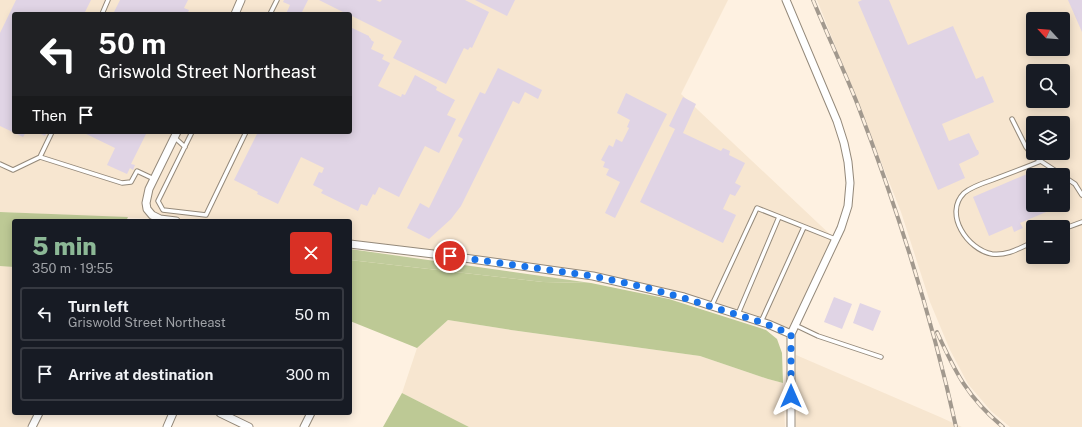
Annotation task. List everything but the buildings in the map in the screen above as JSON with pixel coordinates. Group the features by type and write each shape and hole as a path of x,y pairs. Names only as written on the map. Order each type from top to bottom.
{"street":[{"path":"235,12 241,0"},
{"path":"786,0 837,121 847,155 850,183 846,214 836,240 791,334 791,427"},
{"path":"160,219 152,215 147,209 146,199 176,134"},
{"path":"352,244 593,276 650,289 712,306 761,322 791,334"},
{"path":"32,427 38,415"},
{"path":"167,427 172,415"},
{"path":"224,415 249,427"},
{"path":"304,427 310,415"}],"lane":[{"path":"103,12 108,0"},
{"path":"271,12 277,0"},
{"path":"1012,119 1029,152 1051,168"},
{"path":"0,164 13,170 40,157 51,134"},
{"path":"176,134 185,147"},
{"path":"191,134 158,201 163,210 206,215 245,134"},
{"path":"40,157 122,183 131,182 137,171 154,179"},
{"path":"1026,245 1012,252 992,254 976,247 962,232 956,216 958,205 964,194 977,186 1041,161"},
{"path":"1070,181 1075,184 1082,195"},
{"path":"712,306 757,208 836,240"},
{"path":"738,314 779,217"},
{"path":"1070,226 1082,222"},
{"path":"761,322 804,227"},
{"path":"795,326 823,338 881,357"}],"shaded area":[{"path":"0,0 728,0 681,94 836,240 791,334 684,297 593,276 352,244 352,219 160,219 0,212"},
{"path":"817,0 1082,0 1082,427 1010,427 991,411 968,384 950,350 930,302 901,212"},
{"path":"0,265 12,267 12,415 33,415 27,427 0,427"},
{"path":"448,320 700,356 783,383 785,427 469,427 402,393 417,348"},
{"path":"796,355 940,417 962,427 796,427"}],"green space":[{"path":"0,212 128,217 127,219 12,219 12,267 0,266"},
{"path":"352,249 591,283 543,282 352,260"},
{"path":"352,260 543,282 591,283 669,299 766,330 777,339 782,353 783,383 700,356 448,320 417,348 352,322"},
{"path":"402,393 469,427 383,427"}],"railway":[{"path":"813,0 857,103 900,223 925,304 956,427"},
{"path":"937,332 950,360 971,395 980,406 1003,427"}],"route":[{"path":"450,256 593,276 644,287 768,324 791,334 791,396"}]}
